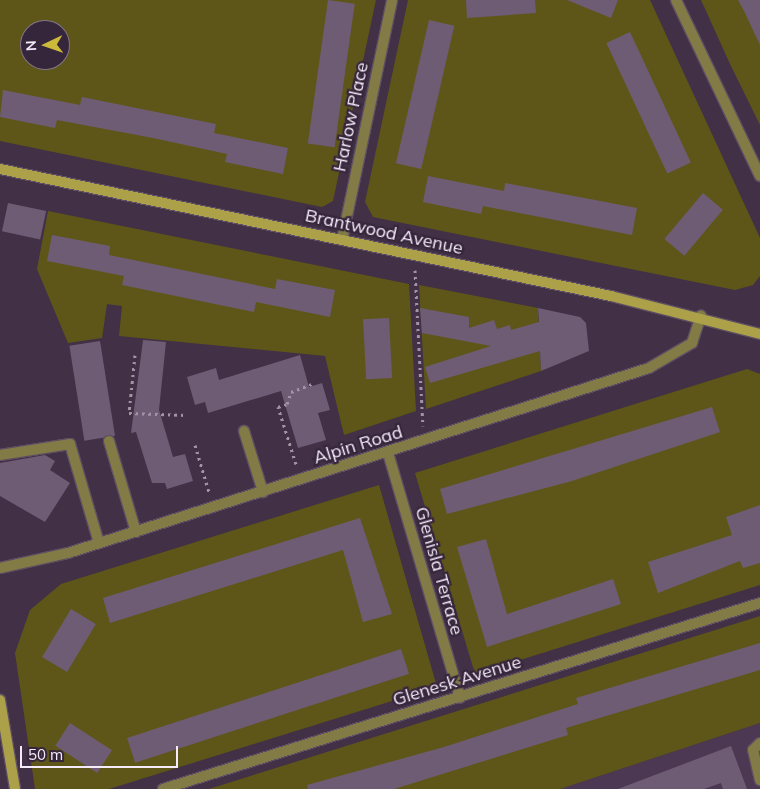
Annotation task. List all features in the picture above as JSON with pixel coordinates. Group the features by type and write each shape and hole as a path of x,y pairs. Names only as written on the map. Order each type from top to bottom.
{"street":[{"name":"Harlow Place","path":"342,240 392,0"},
{"path":"676,0 760,176"},
{"name":"Brantwood Avenue","path":"0,169 701,316 760,334"},
{"name":"Alpin Road","path":"0,568 136,532 649,368 692,343 701,316"},
{"path":"244,430 263,492"},
{"path":"109,441 136,532"},
{"path":"0,455 70,444 99,543"},
{"name":"Glenisla Terrace","path":"388,453 460,698"},
{"name":"Glenesk Avenue","path":"163,789 460,698 760,602"},
{"path":"0,700 15,789"},
{"path":"760,743 753,750 760,780"}],"path":[{"path":"414,255 423,441"},
{"path":"135,355 129,413 186,415"},
{"path":"302,480 278,408 287,404 292,392 312,384"},
{"path":"195,445 213,507"}],"shaded area":[{"path":"0,0 376,0 333,201 322,207 0,141"},
{"path":"408,0 650,0 760,238 760,276 753,285 735,290 373,217 365,202"},
{"path":"701,0 760,0 760,125 730,64"},
{"path":"48,211 409,284 416,411 344,435 325,356 119,336 122,306 107,304 102,338 68,343 37,269"},
{"path":"419,285 538,308 541,371 426,409"},
{"path":"747,369 760,374 760,585 475,674 415,473"},
{"path":"379,485 437,687 109,789 35,789 15,653 30,610 61,584"},
{"path":"760,616 760,723 560,789 209,789"},
{"path":"760,723 760,789 560,789"}],"building":[{"path":"328,0 355,4 335,147 308,144"},
{"path":"466,0 535,0 536,13 467,18"},
{"path":"567,0 618,0 611,18"},
{"path":"738,0 760,0 760,45 744,11"},
{"path":"429,20 454,26 421,169 396,163"},
{"path":"630,32 691,163 667,173 606,43"},
{"path":"3,90 80,105 82,97 216,124 214,133 288,148 283,174 225,162 227,154 153,138 57,120 55,128 0,117"},
{"path":"428,176 504,191 505,183 637,208 632,235 483,206 481,214 423,202"},
{"path":"703,193 723,210 684,256 664,239"},
{"path":"8,203 46,211 40,239 2,231"},
{"path":"52,235 110,246 109,255 275,289 277,279 335,290 330,317 256,302 254,312 122,285 124,276 47,261"},
{"path":"420,308 469,317 469,328 494,320 497,329 510,325 511,330 539,322 538,308 580,317 586,323 589,351 541,371 540,351 430,383 425,367 491,346 422,333"},
{"path":"389,318 392,378 366,379 363,319"},
{"path":"143,340 166,342 159,410 173,457 185,454 193,481 167,489 165,483 152,483 136,432 131,433"},
{"path":"100,341 115,436 84,441 69,346"},
{"path":"300,355 309,387 322,383 330,410 318,413 326,440 298,448 281,391 208,413 205,402 195,405 187,377 216,368 219,380"},
{"path":"712,407 720,432 572,481 447,514 440,489"},
{"path":"45,455 55,461 50,470 70,483 45,522 0,496 0,463"},
{"path":"760,505 760,563 743,568 740,561 658,593 648,562 732,535 726,517"},
{"path":"360,518 392,614 363,622 343,550 110,623 103,598"},
{"path":"486,539 507,614 613,579 621,604 487,647 457,547"},
{"path":"71,609 96,624 67,672 42,657"},
{"path":"760,643 760,670 566,728 568,735 394,789 308,789 307,785 444,747 578,704 576,698"},
{"path":"401,649 409,674 135,763 127,738"},
{"path":"70,723 112,750 97,773 55,746"},
{"path":"731,746 747,789 723,789 721,783 704,789 618,789"}]}
